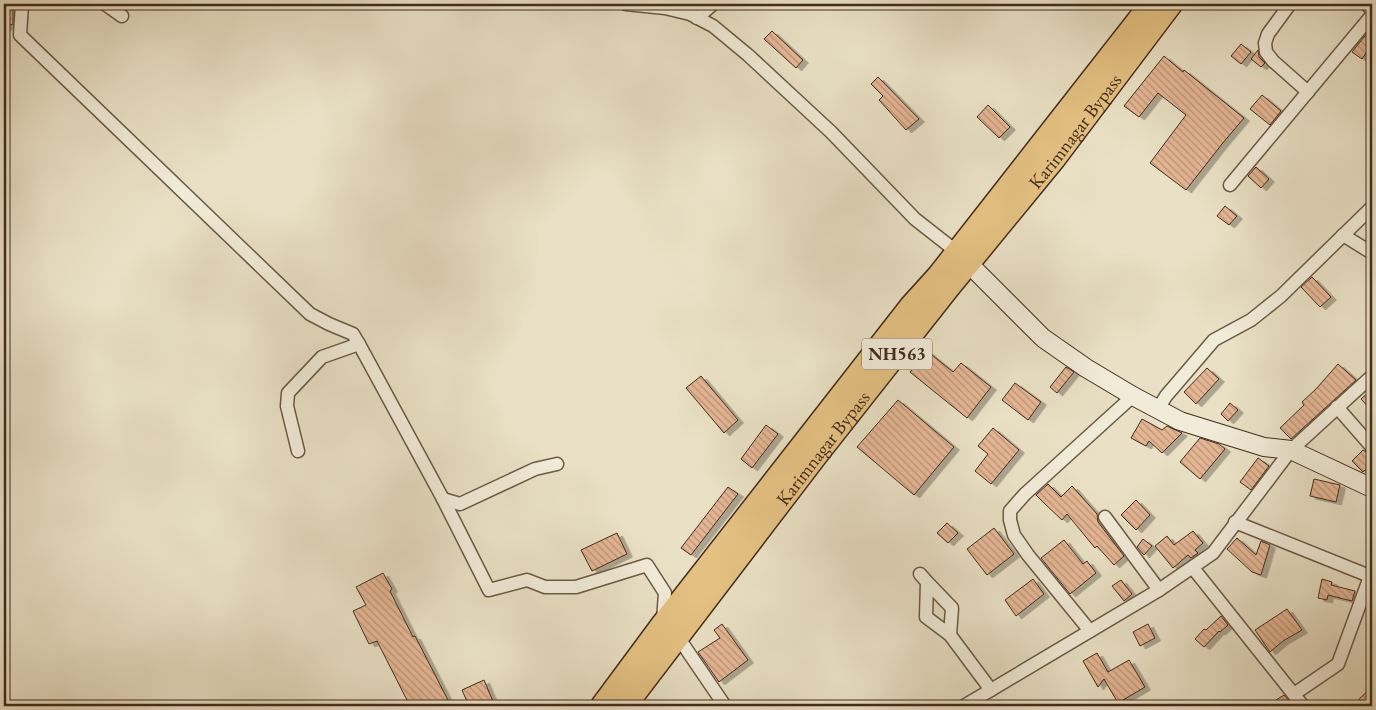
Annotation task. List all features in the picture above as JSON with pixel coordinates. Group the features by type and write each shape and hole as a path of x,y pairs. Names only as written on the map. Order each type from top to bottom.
{"highway":[{"name":"Karimnagar Bypass","path":"625,706 670,631 911,306 939,275 963,258 1054,159 1171,4"},
{"name":"Karimnagar Bypass","path":"670,631 821,449 1148,5"},
{"name":"NH563","path":"602,706 670,631"}],"street":[{"path":"22,4 20,35 310,314 353,334 444,499 489,590 527,580 545,587 576,587 647,565 665,593 670,631 725,706"},
{"path":"105,4 122,16"},
{"path":"626,4 665,8 690,14 713,26 748,55 831,132 915,219 963,258 1042,338 1086,368 1180,421 1264,446 1290,450 1372,488"},
{"path":"697,18 713,4"},
{"path":"1290,4 1268,34 1265,43 1266,52 1273,61 1308,92"},
{"path":"1366,4 1372,10"},
{"path":"1230,185 1372,15"},
{"path":"1158,409 1166,396 1214,340 1251,320 1281,296 1372,207"},
{"path":"1343,236 1372,253"},
{"path":"298,451 287,406 288,393 322,357 359,344"},
{"path":"964,706 1159,590 1212,553 1290,450 1372,376"},
{"path":"1090,631 1014,535 1010,511 1025,494 1133,396"},
{"path":"1337,408 1372,447"},
{"path":"444,499 460,504 535,469 557,464"},
{"path":"1105,517 1159,590"},
{"path":"1235,522 1372,575 1338,664 1294,694"},
{"path":"1193,568 1303,706"},
{"path":"950,635 952,608 924,578 926,618 950,635 990,690"}],"building":[{"path":"13,8 13,24 4,28 4,12"},
{"path":"1372,27 1372,44 1362,59 1352,52"},
{"path":"772,31 803,60 796,68 764,39"},
{"path":"1241,44 1251,52 1241,64 1231,56"},
{"path":"1258,50 1259,57 1265,63 1261,67 1251,59"},
{"path":"1164,56 1244,118 1186,190 1150,163 1186,115 1158,93 1139,117 1124,106"},
{"path":"878,77 919,119 906,130 879,100 883,96 871,84"},
{"path":"1262,95 1281,111 1270,125 1250,109"},
{"path":"988,105 1010,127 999,138 977,117"},
{"path":"1256,167 1269,179 1261,188 1248,176"},
{"path":"1225,206 1237,216 1229,225 1217,216"},
{"path":"1312,277 1331,297 1320,307 1301,287"},
{"path":"927,351 953,372 961,363 991,387 967,418 910,372"},
{"path":"1338,364 1356,380 1291,439 1280,428 1304,405 1302,402"},
{"path":"1066,367 1074,372 1057,393 1050,387"},
{"path":"1207,368 1219,379 1196,404 1184,392"},
{"path":"701,376 738,420 724,433 686,388"},
{"path":"1015,383 1041,402 1028,420 1002,400"},
{"path":"1372,389 1372,411 1361,399"},
{"path":"898,400 954,447 914,495 857,447"},
{"path":"1230,403 1238,410 1228,421 1221,414"},
{"path":"1142,419 1162,430 1167,426 1182,433 1162,453 1149,441 1146,446 1131,438"},
{"path":"766,425 778,434 752,468 741,459"},
{"path":"993,428 1019,450 991,484 975,471 988,454 978,446"},
{"path":"1200,438 1219,444 1225,449 1200,479 1180,462"},
{"path":"1363,450 1372,455 1372,463 1363,472 1352,461"},
{"path":"1258,458 1269,466 1251,490 1240,482"},
{"path":"1314,479 1340,485 1336,502 1310,496"},
{"path":"1048,484 1061,497 1072,486 1097,514 1098,522 1124,556 1114,565 1097,546 1095,548 1067,514 1062,520 1045,504 1036,495"},
{"path":"728,487 738,494 691,555 681,548"},
{"path":"1136,500 1150,515 1136,530 1121,515"},
{"path":"947,523 958,533 948,543 937,533"},
{"path":"994,528 1014,554 987,575 967,549"},
{"path":"1193,531 1203,543 1195,550 1198,553 1191,558 1188,555 1173,568 1155,546 1167,536 1174,545"},
{"path":"617,533 627,554 592,571 581,550"},
{"path":"1237,538 1256,555 1261,541 1270,545 1261,575 1252,572 1227,549"},
{"path":"1143,539 1152,546 1144,555 1137,547"},
{"path":"1064,540 1083,564 1087,561 1096,573 1070,594 1041,558"},
{"path":"383,573 413,637 415,636 451,706 410,706 377,641 369,644 353,611 366,605 356,587"},
{"path":"1033,579 1044,594 1016,616 1005,600"},
{"path":"1322,579 1332,582 1331,585 1355,591 1352,601 1328,595 1327,600 1318,598"},
{"path":"1121,580 1132,594 1124,601 1112,586"},
{"path":"1287,609 1302,630 1283,641 1270,652 1255,630"},
{"path":"1221,616 1228,625 1219,631 1204,647 1195,639 1204,629 1206,630"},
{"path":"722,624 748,660 719,682 698,652 720,638 714,630"},
{"path":"1148,624 1155,638 1140,646 1133,632"},
{"path":"1097,653 1108,672 1129,660 1145,687 1118,703 1104,679 1098,687 1083,661"},
{"path":"484,680 495,706 469,706 462,690"},
{"path":"1372,687 1372,706 1362,706 1357,701"},
{"path":"1284,695 1293,706 1281,706 1276,700"}]}
